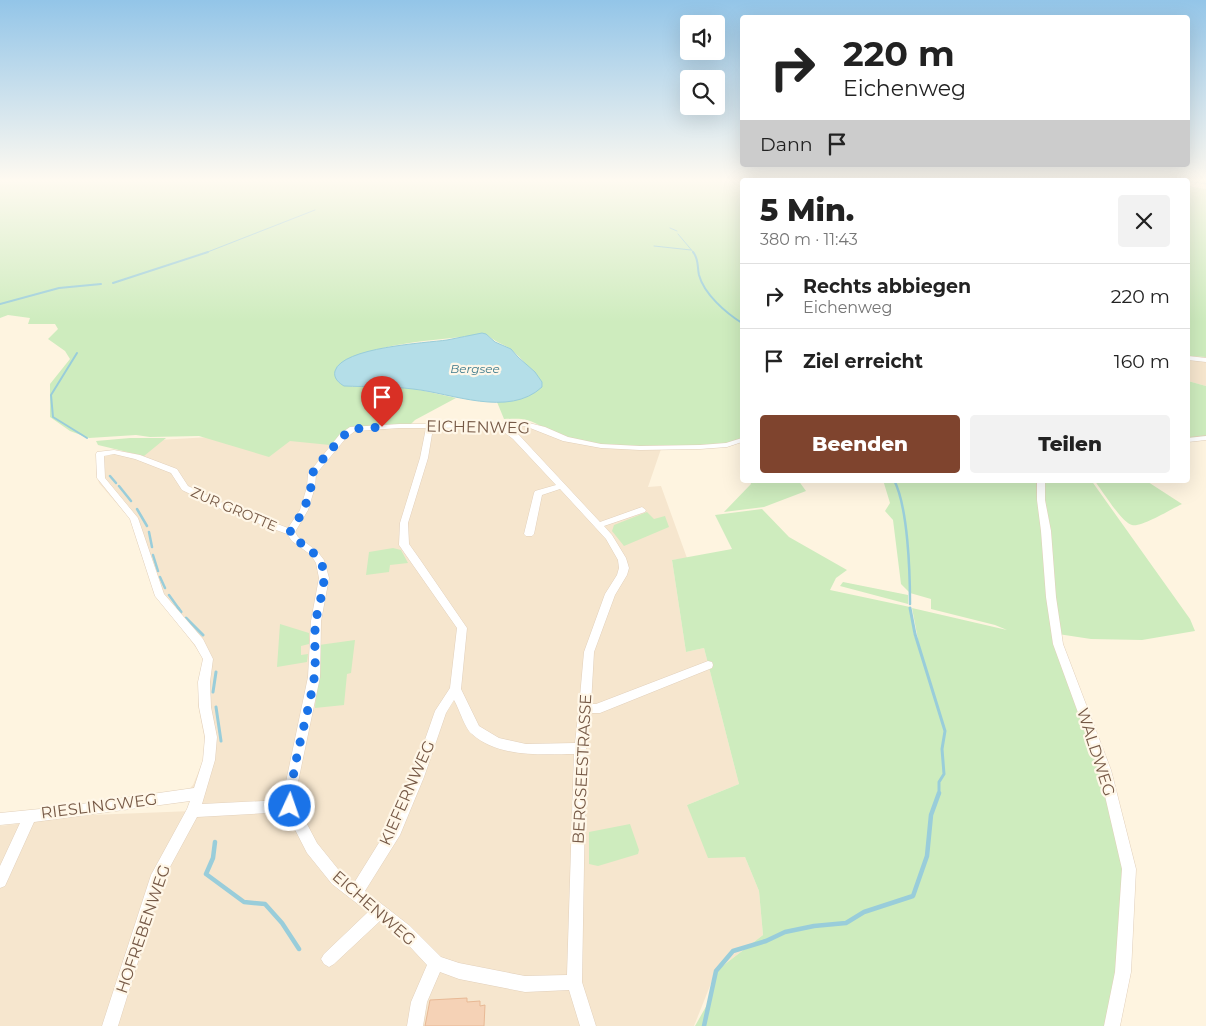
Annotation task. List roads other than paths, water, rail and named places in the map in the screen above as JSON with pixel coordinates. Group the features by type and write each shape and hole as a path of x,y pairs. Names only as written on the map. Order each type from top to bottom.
{"street":[{"path":"1190,358 1206,360"},
{"name":"EICHENWEG","path":"290,532 304,510 311,487 312,474 343,436 353,429 364,427 483,424 501,426 525,424 566,439 601,446 668,449 727,445 740,441"},
{"path":"430,426 424,458 404,523 404,546 429,578 462,628 455,689 475,730 497,743 526,749 580,748"},
{"name":"BERGSEESTRASSE","path":"501,426 516,437 598,525 617,548 623,560 624,568 622,575 610,594 589,652 580,748 574,982 588,1026"},
{"path":"1190,440 1206,438"},
{"name":"ZUR GROTTE","path":"100,454 114,452 137,457 174,471 185,488 226,508 290,532"},
{"name":"HOFREBENWEG","path":"100,454 101,478 134,518 160,596 199,642 208,659 204,682 205,706 211,737 210,752 193,810 158,875 110,1026"},
{"name":"WALDWEG","path":"1041,483 1041,500 1058,644 1105,770 1129,869 1123,972 1112,1026"},
{"path":"528,534 538,493 560,486"},
{"path":"598,525 642,510"},
{"path":"193,810 290,806 292,782 314,677 316,621 324,578 321,562 314,553 294,539 290,532"},
{"path":"585,708 596,709 708,665"},
{"name":"KIEFERNWEG","path":"355,894 395,830 418,777 441,711 455,689"},
{"name":"RIESLINGWEG","path":"0,819 60,813 198,794"},
{"name":"EICHENWEG","path":"290,806 312,848 337,879 405,931 436,963 459,971 525,984 574,982"},
{"path":"0,881 31,815"},
{"path":"329,959 378,911"},
{"path":"415,1026 419,1002 436,963"}],"water":[{"name":"Bergsee","path":"482,333 495,342 511,349 535,372 542,382 542,387 529,396 513,401 497,402 479,401 404,388 344,386 338,382 335,376 335,371 341,363 352,356 368,351"}],"waterway":[{"path":"205,253 272,227"},
{"path":"670,228 677,231"},
{"path":"678,234 694,253"},
{"path":"654,246 691,250"},
{"path":"693,252 697,260 699,275 706,289 729,314 740,322"},
{"path":"113,283 205,253"},
{"path":"0,304 59,288 101,284"},
{"path":"77,353 51,395 53,417 87,438"},
{"path":"110,476 116,483"},
{"path":"895,483 899,492 905,523 909,558 910,604"},
{"path":"119,486 131,501"},
{"path":"137,509 147,526"},
{"path":"149,532 152,547"},
{"path":"153,555 158,571"},
{"path":"160,577 165,588"},
{"path":"169,595 179,609"},
{"path":"178,608 181,612"},
{"path":"910,608 915,634 945,731 942,749 944,774 939,782 939,793"},
{"path":"186,618 203,635"},
{"path":"213,692 216,672"},
{"path":"216,707 221,741"},
{"path":"704,1026 716,971 733,951 766,941 785,932 814,926 846,923 864,912 913,896 927,856 931,815 939,793"},
{"path":"215,842 213,858 206,874 244,902 265,904 282,923 299,949"}]}
